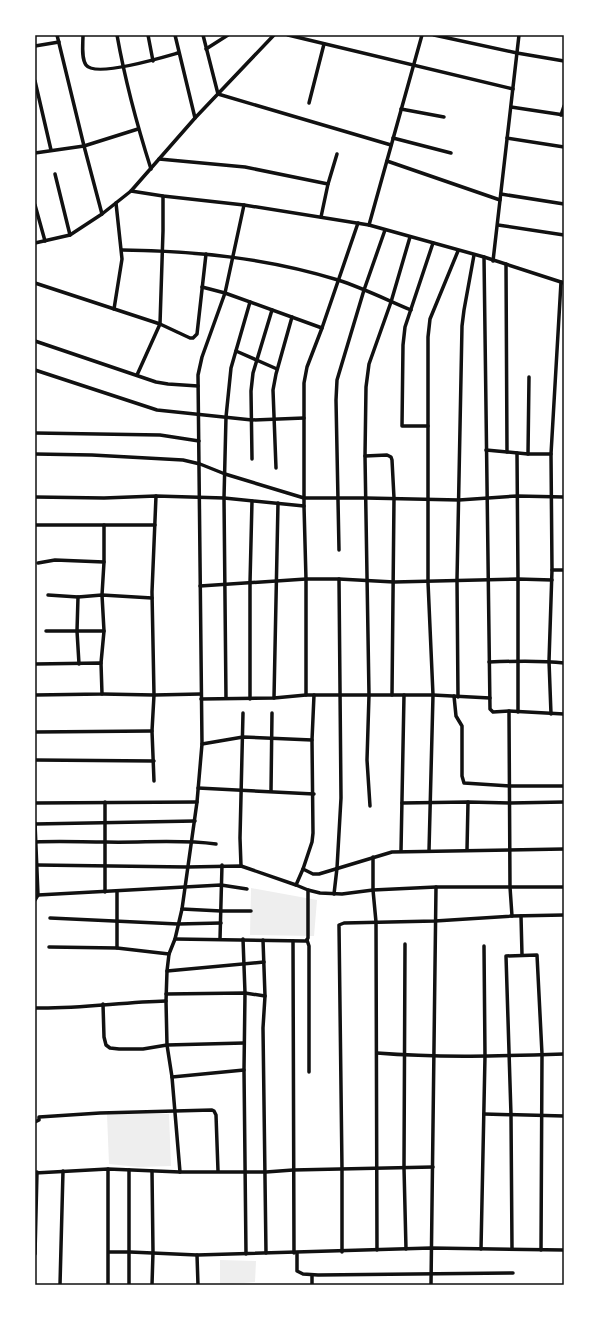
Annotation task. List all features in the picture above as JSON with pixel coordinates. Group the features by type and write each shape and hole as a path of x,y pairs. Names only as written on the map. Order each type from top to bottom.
{"street":[{"path":"57,35 102,214"},
{"path":"82,35 83,60 86,66 90,69 96,70 122,67 153,61 178,53"},
{"path":"117,35 122,67 138,129 151,169"},
{"path":"148,35 153,61"},
{"path":"175,35 178,53 195,118"},
{"path":"202,35 218,94"},
{"path":"206,49 228,35"},
{"path":"35,243 70,235 102,214 131,191 195,118 274,35"},
{"path":"288,35 513,89"},
{"path":"369,225 422,35"},
{"path":"434,35 517,53 564,61"},
{"path":"493,261 519,35"},
{"path":"35,46 58,42"},
{"path":"309,103 324,44"},
{"path":"35,82 51,150"},
{"path":"218,94 391,145"},
{"path":"511,107 563,115 564,106"},
{"path":"401,109 444,117"},
{"path":"35,153 84,146 138,129"},
{"path":"393,138 451,153"},
{"path":"508,138 564,147"},
{"path":"321,217 328,184 337,154"},
{"path":"160,158 245,167 328,184"},
{"path":"387,161 500,200"},
{"path":"55,174 70,235"},
{"path":"131,191 244,205 369,225 484,257 562,282 551,454 552,580 549,661 551,714"},
{"path":"501,194 564,204"},
{"path":"137,376 160,324 163,250 163,196"},
{"path":"114,309 122,267 122,250 116,203"},
{"path":"35,205 44,241"},
{"path":"180,1172 172,1077 167,1045 166,994 169,954 175,939 182,909 195,821 202,744 200,464 198,415 199,365 225,292 244,205"},
{"path":"306,695 306,579 304,506 305,378 307,367 358,223"},
{"path":"498,225 564,234"},
{"path":"339,550 336,400 337,380 364,290 385,230"},
{"path":"370,806 367,760 369,695 365,456 366,387 369,364 391,302 410,237"},
{"path":"428,426 402,426 403,340 405,327 433,243"},
{"path":"122,250 163,250 232,256 272,262 338,280 411,310"},
{"path":"429,851 433,695 428,582 428,337 429,326 433,313 458,250"},
{"path":"35,283 160,324 190,338 195,337 197,334 206,254"},
{"path":"474,255 462,326 456,696 456,716 462,726 462,776 464,782 510,786 564,786"},
{"path":"484,257 489,662 491,711 564,714"},
{"path":"506,264 507,452"},
{"path":"202,287 225,292 322,328"},
{"path":"226,698 224,474 226,417 230,375 250,302"},
{"path":"252,459 251,381 272,310"},
{"path":"276,468 273,390 277,369 292,317"},
{"path":"35,341 156,382 198,386"},
{"path":"236,350 277,369"},
{"path":"35,370 151,409 172,413 252,420 304,418"},
{"path":"528,454 529,376"},
{"path":"35,433 160,435 199,441"},
{"path":"486,450 528,454 551,454"},
{"path":"517,453 518,712"},
{"path":"35,454 183,460 200,464 224,474 304,498 459,500 517,496 564,497"},
{"path":"365,456 387,455 391,457 394,498 392,695"},
{"path":"35,497 104,498 156,496 224,498 304,506"},
{"path":"154,782 152,731 154,695 152,598 156,496"},
{"path":"250,699 252,501"},
{"path":"274,698 278,581 278,503"},
{"path":"35,525 155,525"},
{"path":"102,694 101,663 104,631 102,595 104,525"},
{"path":"38,563 55,560 104,562"},
{"path":"552,570 564,570"},
{"path":"200,586 306,579 394,582 488,579 552,580"},
{"path":"334,894 341,798 339,579"},
{"path":"48,595 78,597 102,595 152,598"},
{"path":"78,597 77,631 79,664"},
{"path":"46,631 104,631"},
{"path":"489,662 549,661 564,663"},
{"path":"35,664 101,663"},
{"path":"35,695 201,694"},
{"path":"202,699 250,699 306,695 433,695 490,698"},
{"path":"296,885 312,842 314,794 312,740 314,695"},
{"path":"401,851 404,695"},
{"path":"509,711 510,887 512,916"},
{"path":"241,866 240,838 243,713"},
{"path":"271,791 272,713"},
{"path":"35,732 152,731"},
{"path":"202,744 243,738 312,740"},
{"path":"35,760 154,761"},
{"path":"198,788 314,794"},
{"path":"105,802 105,892"},
{"path":"35,803 197,802"},
{"path":"402,803 468,802 510,804 564,802"},
{"path":"467,850 468,802"},
{"path":"35,900 38,895 36,886 37,865 35,823 195,821"},
{"path":"35,842 192,841 216,844"},
{"path":"303,869 316,874 373,857 401,851 564,849"},
{"path":"373,857 373,890 376,922 377,1250"},
{"path":"37,865 105,867 241,866 308,890 334,894 350,894 373,890 436,887 564,887"},
{"path":"220,939 222,865"},
{"path":"38,895 185,887 221,886 247,888"},
{"path":"431,1285 436,887"},
{"path":"308,890 307,940 310,946 309,1072"},
{"path":"116,948 117,891"},
{"path":"182,909 221,911 251,910"},
{"path":"342,1252 339,925 344,923 435,921 512,916 564,915"},
{"path":"521,916 522,956"},
{"path":"50,918 178,924 221,923"},
{"path":"175,939 307,940"},
{"path":"243,939 245,993 244,1171 246,1254"},
{"path":"262,940 265,996 263,1028 266,1253"},
{"path":"293,941 293,1170 295,1253 297,1271 303,1274 312,1275 513,1272"},
{"path":"405,944 404,1168 406,1249"},
{"path":"481,1249 485,1056 484,946"},
{"path":"49,947 116,948 169,954"},
{"path":"512,1249 511,1115 506,956 537,954 542,1054 541,1250"},
{"path":"167,971 264,962"},
{"path":"166,994 245,993 265,996"},
{"path":"35,1008 69,1008 103,1004 166,1001"},
{"path":"103,1004 104,1037 106,1045 110,1048 143,1049 167,1045 244,1043"},
{"path":"377,1052 405,1055 485,1056 564,1054"},
{"path":"172,1077 244,1070"},
{"path":"35,1122 39,1120 39,1117 100,1113 212,1110 216,1113 218,1171"},
{"path":"484,1114 564,1116"},
{"path":"35,1254 36,1172 108,1169 180,1172 266,1172 433,1167"},
{"path":"108,1169 108,1285"},
{"path":"129,1170 129,1285"},
{"path":"152,1170 152,1285"},
{"path":"60,1285 63,1171"},
{"path":"109,1252 153,1252 198,1255 342,1252 431,1248 564,1250"},
{"path":"198,1255 198,1285"},
{"path":"312,1275 312,1285"}],"shaded area":[{"path":"251,888 317,900 314,936 250,935"},
{"path":"107,1114 169,1114 171,1166 138,1167 109,1164"},
{"path":"220,1260 256,1261 255,1282 220,1285"}]}
